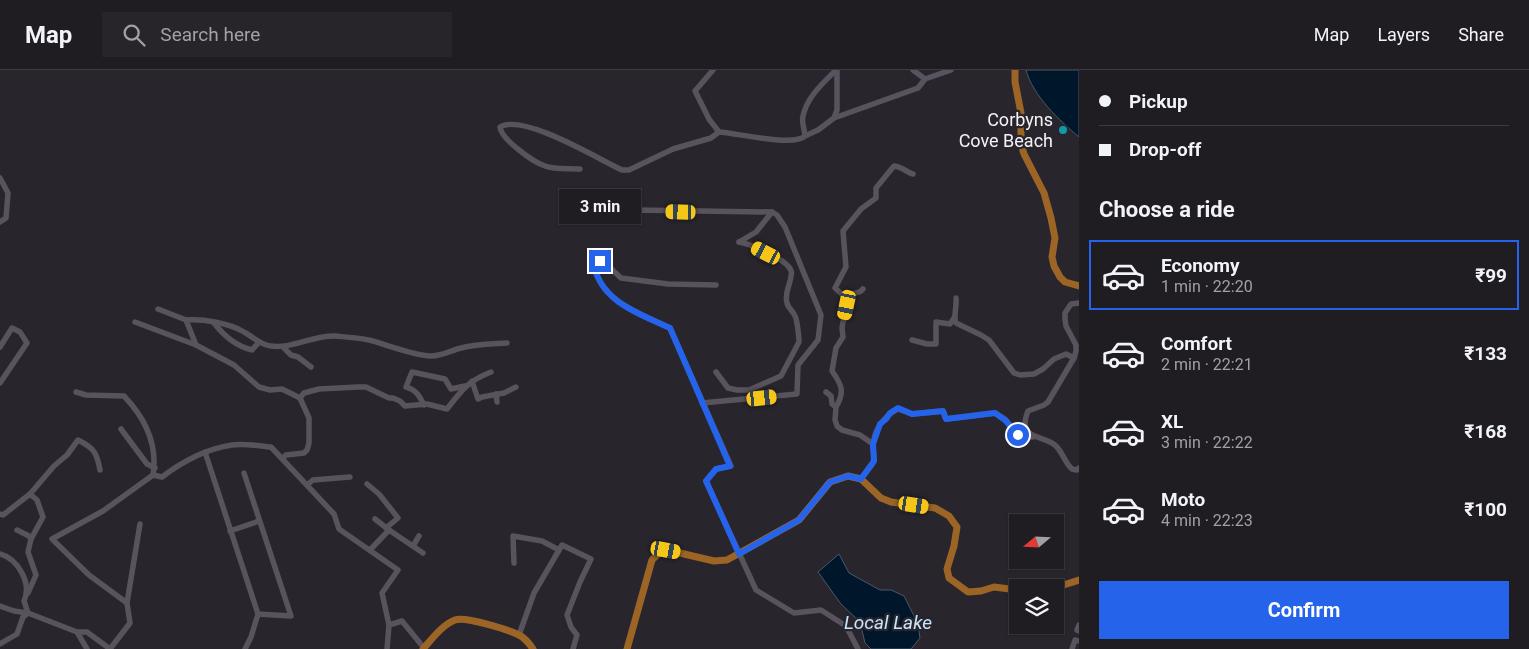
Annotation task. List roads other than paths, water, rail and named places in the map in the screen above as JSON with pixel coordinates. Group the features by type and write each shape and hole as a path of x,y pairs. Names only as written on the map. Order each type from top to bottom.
{"main road":[{"path":"1016,70 1015,82 1021,114 1022,144 1024,154 1044,192 1051,218 1055,238 1052,257 1054,266 1065,282 1079,286"},
{"path":"627,649 652,560 658,553 666,550 714,561 727,560 799,520 830,482 848,476 861,479 881,498 891,502 935,508 949,516 957,527 947,569 949,578 956,584 968,592 994,587 1009,589"},
{"path":"1064,585 1079,580"},
{"path":"423,649 447,624 458,619 479,622 519,635 533,649"}],"street":[{"path":"712,70 695,91 709,119 719,132 769,139 798,140 818,130 834,118 918,88 925,79 951,70"},
{"path":"805,136 802,117 808,104 818,87 836,70"},
{"path":"834,118 837,110 836,70"},
{"path":"913,70 925,79"},
{"path":"580,169 547,167 537,163 500,132 500,126 516,123 543,132 622,170 629,170 674,149 711,138 719,132"},
{"path":"873,444 860,435 837,426 835,420 836,407 842,396 842,388 832,371 836,348 843,337 842,328 847,299 836,288 846,267 843,243 844,228 861,209 876,198 876,188 894,166 901,166 913,174"},
{"path":"0,178 8,193 6,218 0,222"},
{"path":"604,213 636,210 772,212 777,215 785,227 821,315 818,340 798,365 797,394 702,403"},
{"path":"716,372 728,388 749,390 781,376 799,342 796,329 797,320 788,307 786,300 791,270 787,264 780,260 739,242 756,232 772,212"},
{"path":"716,285 668,284 621,278 604,262 600,261 594,265 596,273 605,289 618,303 670,328 730,466 716,469 706,481 756,590 794,613 821,610 846,626 858,649"},
{"path":"845,296 858,293 863,289"},
{"path":"912,340 936,344 936,322 950,324 957,309 956,298"},
{"path":"1033,437 1028,433 1025,422 1028,411 1044,406 1048,402 1074,358 1076,345 1066,326 1065,313 1071,304 1079,303"},
{"path":"158,309 186,320 199,319 214,323 225,323 268,346 284,348 304,341 334,336 371,340 431,357 462,347 507,343"},
{"path":"954,318 956,323 988,340 1014,373 1020,375 1034,374 1043,370 1054,358 1066,354 1074,358"},
{"path":"186,320 196,345"},
{"path":"135,322 196,345 234,366 259,387 270,390 282,390 300,398 309,418 309,443 304,453 286,455 283,458"},
{"path":"214,323 226,338 245,348 252,350 259,342"},
{"path":"0,346 12,328 20,332 27,343 0,383"},
{"path":"284,348 291,355 298,357 311,367"},
{"path":"424,404 413,389 406,387 412,372 445,379 451,389 465,386"},
{"path":"300,398 304,393 358,386 366,387 388,398 400,401 404,406 424,404 447,409 465,386 491,372"},
{"path":"472,381 478,399 504,393 516,387"},
{"path":"76,392 86,395 124,396 134,406 146,424 152,444 155,468 153,476 103,511 52,538 89,575 127,604"},
{"path":"826,392 831,396 832,404 836,407"},
{"path":"496,394 497,402"},
{"path":"861,479 874,461 873,444 880,424 890,413 898,408 912,414 943,411 946,419 995,413 1005,420 1018,435 1023,434 1050,442 1056,446 1072,469 1077,470 1079,468"},
{"path":"121,429 147,464 155,468"},
{"path":"0,514 2,515 30,494 54,466 67,455 78,440 90,446 100,470"},
{"path":"153,476 162,477 181,462 205,452 233,445 271,447 334,514 338,529 398,570 382,593 389,625 386,649"},
{"path":"205,452 258,614 245,649"},
{"path":"244,473 292,616 258,614"},
{"path":"307,485 314,480 350,477"},
{"path":"367,484 379,494 398,518 370,550"},
{"path":"28,613 24,601 36,576 28,552 31,540 42,517 37,500 30,494"},
{"path":"375,519 423,553"},
{"path":"230,532 260,521"},
{"path":"0,606 28,613 77,632 87,632 110,649 130,623 127,604 140,524"},
{"path":"17,530 29,536 31,540"},
{"path":"413,546 419,536"},
{"path":"514,563 513,536 542,541 559,550"},
{"path":"519,635 534,593 562,545 591,559 567,615 571,627 577,635 574,649"},
{"path":"0,554 4,555 22,570 28,594"},
{"path":"0,644 17,634 23,617 28,613"},
{"path":"389,625 402,621 423,649"},
{"path":"1079,625 1079,631"},
{"path":"77,632 87,649"},
{"path":"1072,648 1075,640 1079,641"}],"water":[{"path":"1026,70 1079,70 1079,137 1055,115 1041,98 1029,80"},
{"name":"Local Lake","path":"839,554 849,573 880,590 891,590 904,596 918,624 920,638 911,649 871,649 865,643 860,622 841,604 818,572"}],"place":[{"name":"Corbyns Cove Beach","path":"1063,130"}]}
